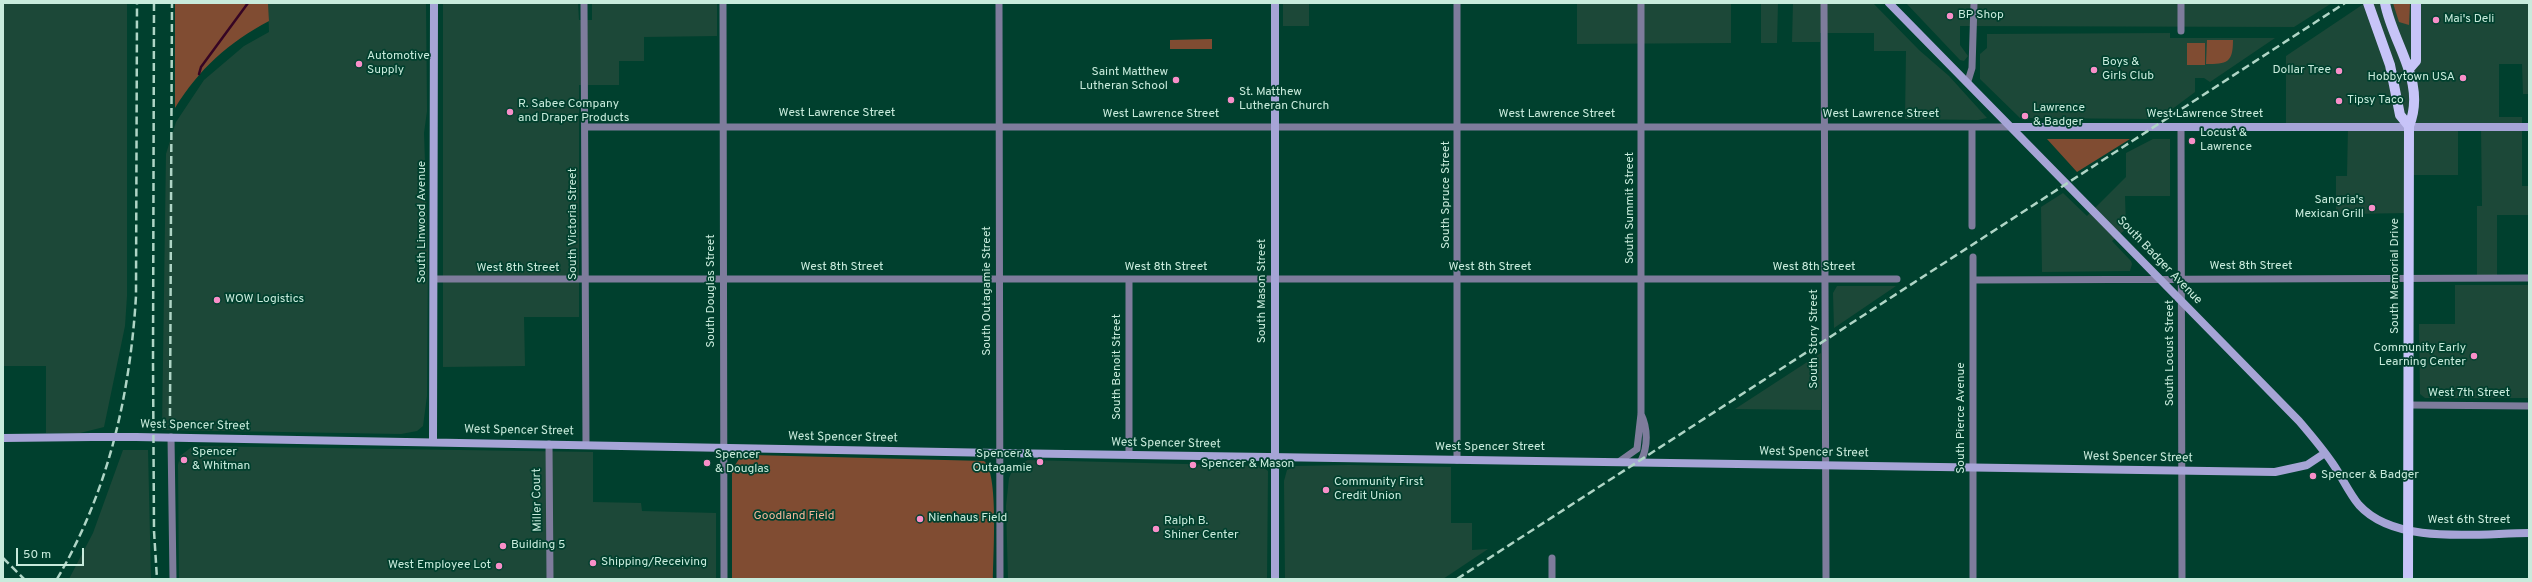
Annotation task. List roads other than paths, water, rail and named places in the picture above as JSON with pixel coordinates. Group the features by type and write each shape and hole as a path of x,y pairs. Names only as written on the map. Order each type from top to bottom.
{"main road":[{"path":"2368,3 2390,65 2400,114 2409,126"},
{"name":"South Memorial Drive","path":"2385,3 2409,69 2414,114 2409,126 2408,579"},
{"path":"2409,69 2416,61 2416,3"}],"street":[{"name":"South Linwood Avenue","path":"433,442 435,279 434,3"},
{"name":"South Victoria Street","path":"584,3 586,445"},
{"name":"South Douglas Street","path":"723,3 722,280 724,579"},
{"name":"South Outagamie Street","path":"999,3 1000,579"},
{"name":"South Mason Street","path":"1274,3 1274,279 1276,458 1275,579"},
{"name":"South Spruce Street","path":"1457,3 1457,460"},
{"name":"South Summit Street","path":"1620,461 1637,449 1641,414 1641,3"},
{"name":"South Story Street","path":"1824,3 1826,579"},
{"name":"South Badger Avenue","path":"1889,3 1968,81 2181,301 2295,416 2325,453 2351,494 2365,511 2385,524 2408,532"},
{"path":"1968,81 1972,68 1974,3"},
{"path":"2181,3 2181,31"},
{"name":"West Lawrence Street","path":"585,127 2529,127"},
{"path":"1972,127 1972,226"},
{"name":"South Locust Street","path":"2181,127 2182,579"},
{"name":"South Pierce Avenue","path":"1973,257 1973,579"},
{"name":"West 8th Street","path":"1973,280 2159,278 2529,278"},
{"name":"West 8th Street","path":"435,279 1897,279"},
{"name":"South Benoit Street","path":"1129,279 1129,455"},
{"name":"West 7th Street","path":"2409,405 2529,406"},
{"name":"South Summit Street","path":"1641,414 1645,422 1646,444 1641,461"},
{"path":"171,437 173,579"},
{"name":"West Spencer Street","path":"3,438 171,437 1276,458 1641,461 2282,471 2307,465 2325,453"},
{"name":"Miller Court","path":"549,444 550,579"},
{"name":"West 6th Street","path":"2408,532 2529,533"},
{"path":"1552,558 1552,579"}],"waterway":[{"path":"199,74 201,67 248,3"}],"railway":[{"path":"57,579 75,546 103,478 122,407 128,370 136,296 137,3"},
{"path":"154,3 153,361 154,531 157,579"},
{"path":"170,416 172,3"},
{"path":"1457,579 2345,3"},
{"path":"3,558 24,579"}],"place":[{"name":"BP Shop","path":"1950,16"},
{"name":"Mai's Deli","path":"2436,20"},
{"name":"Automotive Supply","path":"359,64"},
{"name":"Boys & Girls Club","path":"2094,70"},
{"name":"Dollar Tree","path":"2339,71"},
{"name":"Hobbytown USA","path":"2463,78"},
{"name":"Saint Matthew Lutheran School","path":"1176,80"},
{"name":"St. Matthew Lutheran Church","path":"1231,100"},
{"name":"Tipsy Taco","path":"2339,101"},
{"name":"R. Sabee Company and Draper Products","path":"510,112"},
{"name":"Lawrence & Badger","path":"2025,116"},
{"name":"Locust & Lawrence","path":"2192,141"},
{"name":"Sangria's Mexican Grill","path":"2372,208"},
{"name":"WOW Logistics","path":"217,300"},
{"name":"Community Early Learning Center","path":"2474,356"},
{"name":"Spencer & Whitman","path":"184,460"},
{"name":"Spencer & Outagamie","path":"1040,462"},
{"name":"Spencer & Douglas","path":"707,463"},
{"name":"Spencer & Mason","path":"1193,465"},
{"name":"Spencer & Badger","path":"2313,476"},
{"name":"Community First Credit Union","path":"1326,490"},
{"name":"Nienhaus Field","path":"920,519"},
{"name":"Ralph B. Shiner Center","path":"1156,529"},
{"name":"Building 5","path":"503,546"},
{"name":"Shipping/Receiving","path":"593,563"},
{"name":"West Employee Lot","path":"499,566"}],"park label":[{"name":"Goodland Field","path":"794,517"}]}
